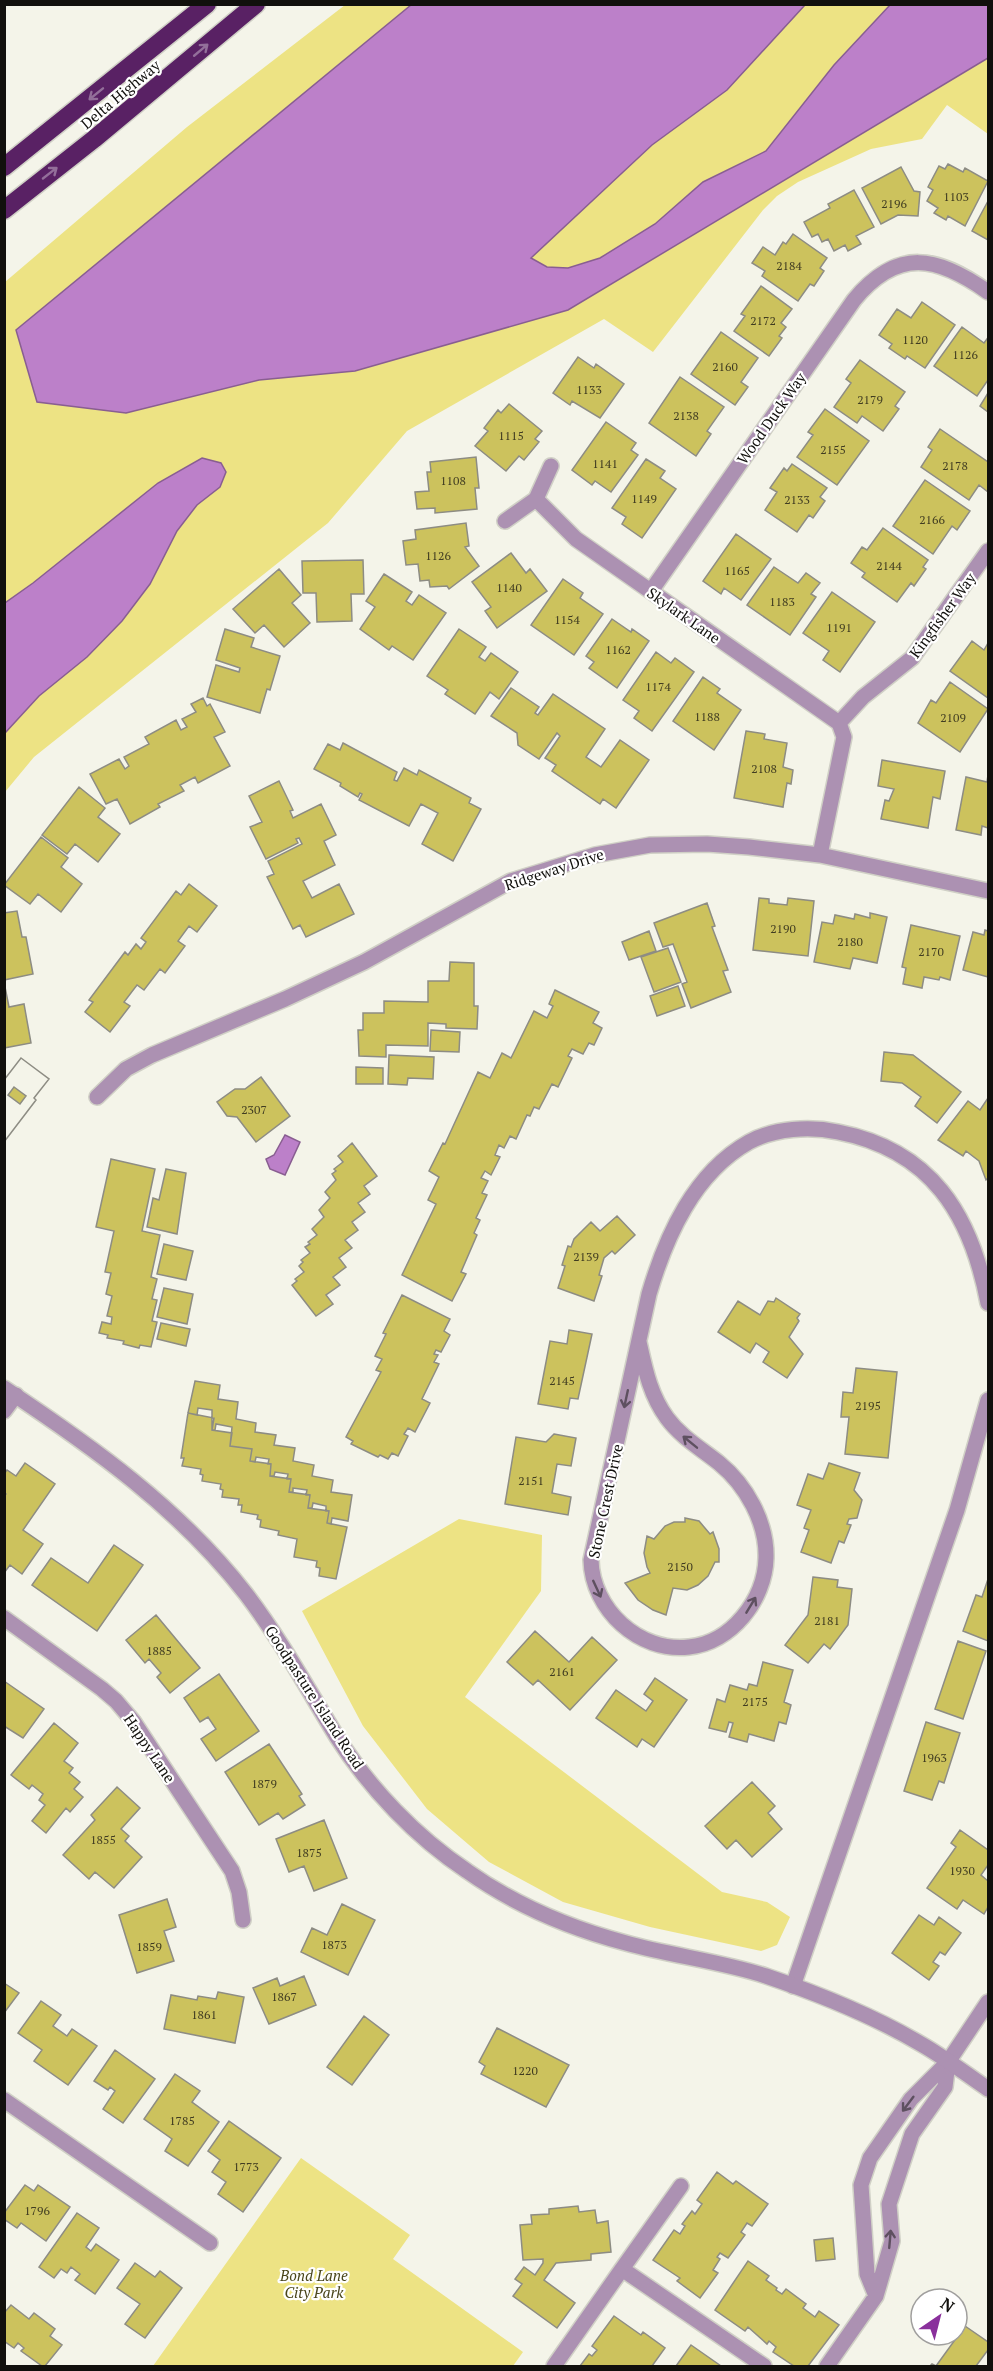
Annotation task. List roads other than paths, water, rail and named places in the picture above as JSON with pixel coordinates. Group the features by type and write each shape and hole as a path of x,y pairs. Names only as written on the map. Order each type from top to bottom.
{"highway":[{"name":"Delta Highway","path":"4,167 207,4"},
{"name":"Delta Highway","path":"4,210 94,139 256,4"}],"street":[{"name":"Wood Duck Way","path":"651,591 854,300 878,275 907,264 939,265 960,273 988,292"},
{"path":"505,521 536,499 551,466"},
{"name":"Skylark Lane","path":"536,499 576,539 839,723"},
{"name":"Kingfisher Way","path":"839,723 863,697 912,658 988,551"},
{"path":"820,855 844,736 839,723"},
{"name":"Ridgeway Drive","path":"97,1097 111,1082 138,1061 265,1008 364,962 494,889 537,872 595,855 650,844 706,844 820,855 988,891"},
{"name":"Stone Crest Drive","path":"639,1342 649,1383 659,1406 676,1429 721,1465 746,1493 765,1540 766,1559 762,1579 754,1600 743,1617 726,1633 706,1644 687,1648 641,1639 623,1627 597,1591 591,1576 591,1560 639,1342 659,1260 689,1200 727,1158 750,1142 796,1129 825,1129 857,1135 885,1146 913,1162 937,1184 955,1208 972,1245 988,1303"},
{"path":"4,1411 10,1392"},
{"name":"Goodpasture Island Road","path":"10,1392 124,1471 184,1526 243,1590 273,1630 339,1739 369,1781 400,1816 465,1871 537,1912 582,1930 627,1944 763,1975 868,2016 921,2044 988,2089"},
{"path":"793,1986 957,1510 988,1400"},
{"name":"Happy Lane","path":"4,1618 102,1689 133,1721 232,1871 239,1892 243,1920"},
{"path":"876,2296 867,2274 861,2185 870,2158 911,2099 948,2062 988,2002"},
{"path":"828,2367 876,2296 892,2241 890,2204 912,2134 945,2087 948,2062"},
{"path":"4,2100 210,2243"},
{"path":"554,2367 681,2186"},
{"path":"622,2269 764,2367"}],"park label":[{"name":"Bond Lane City Park","path":"314,2284"}]}
